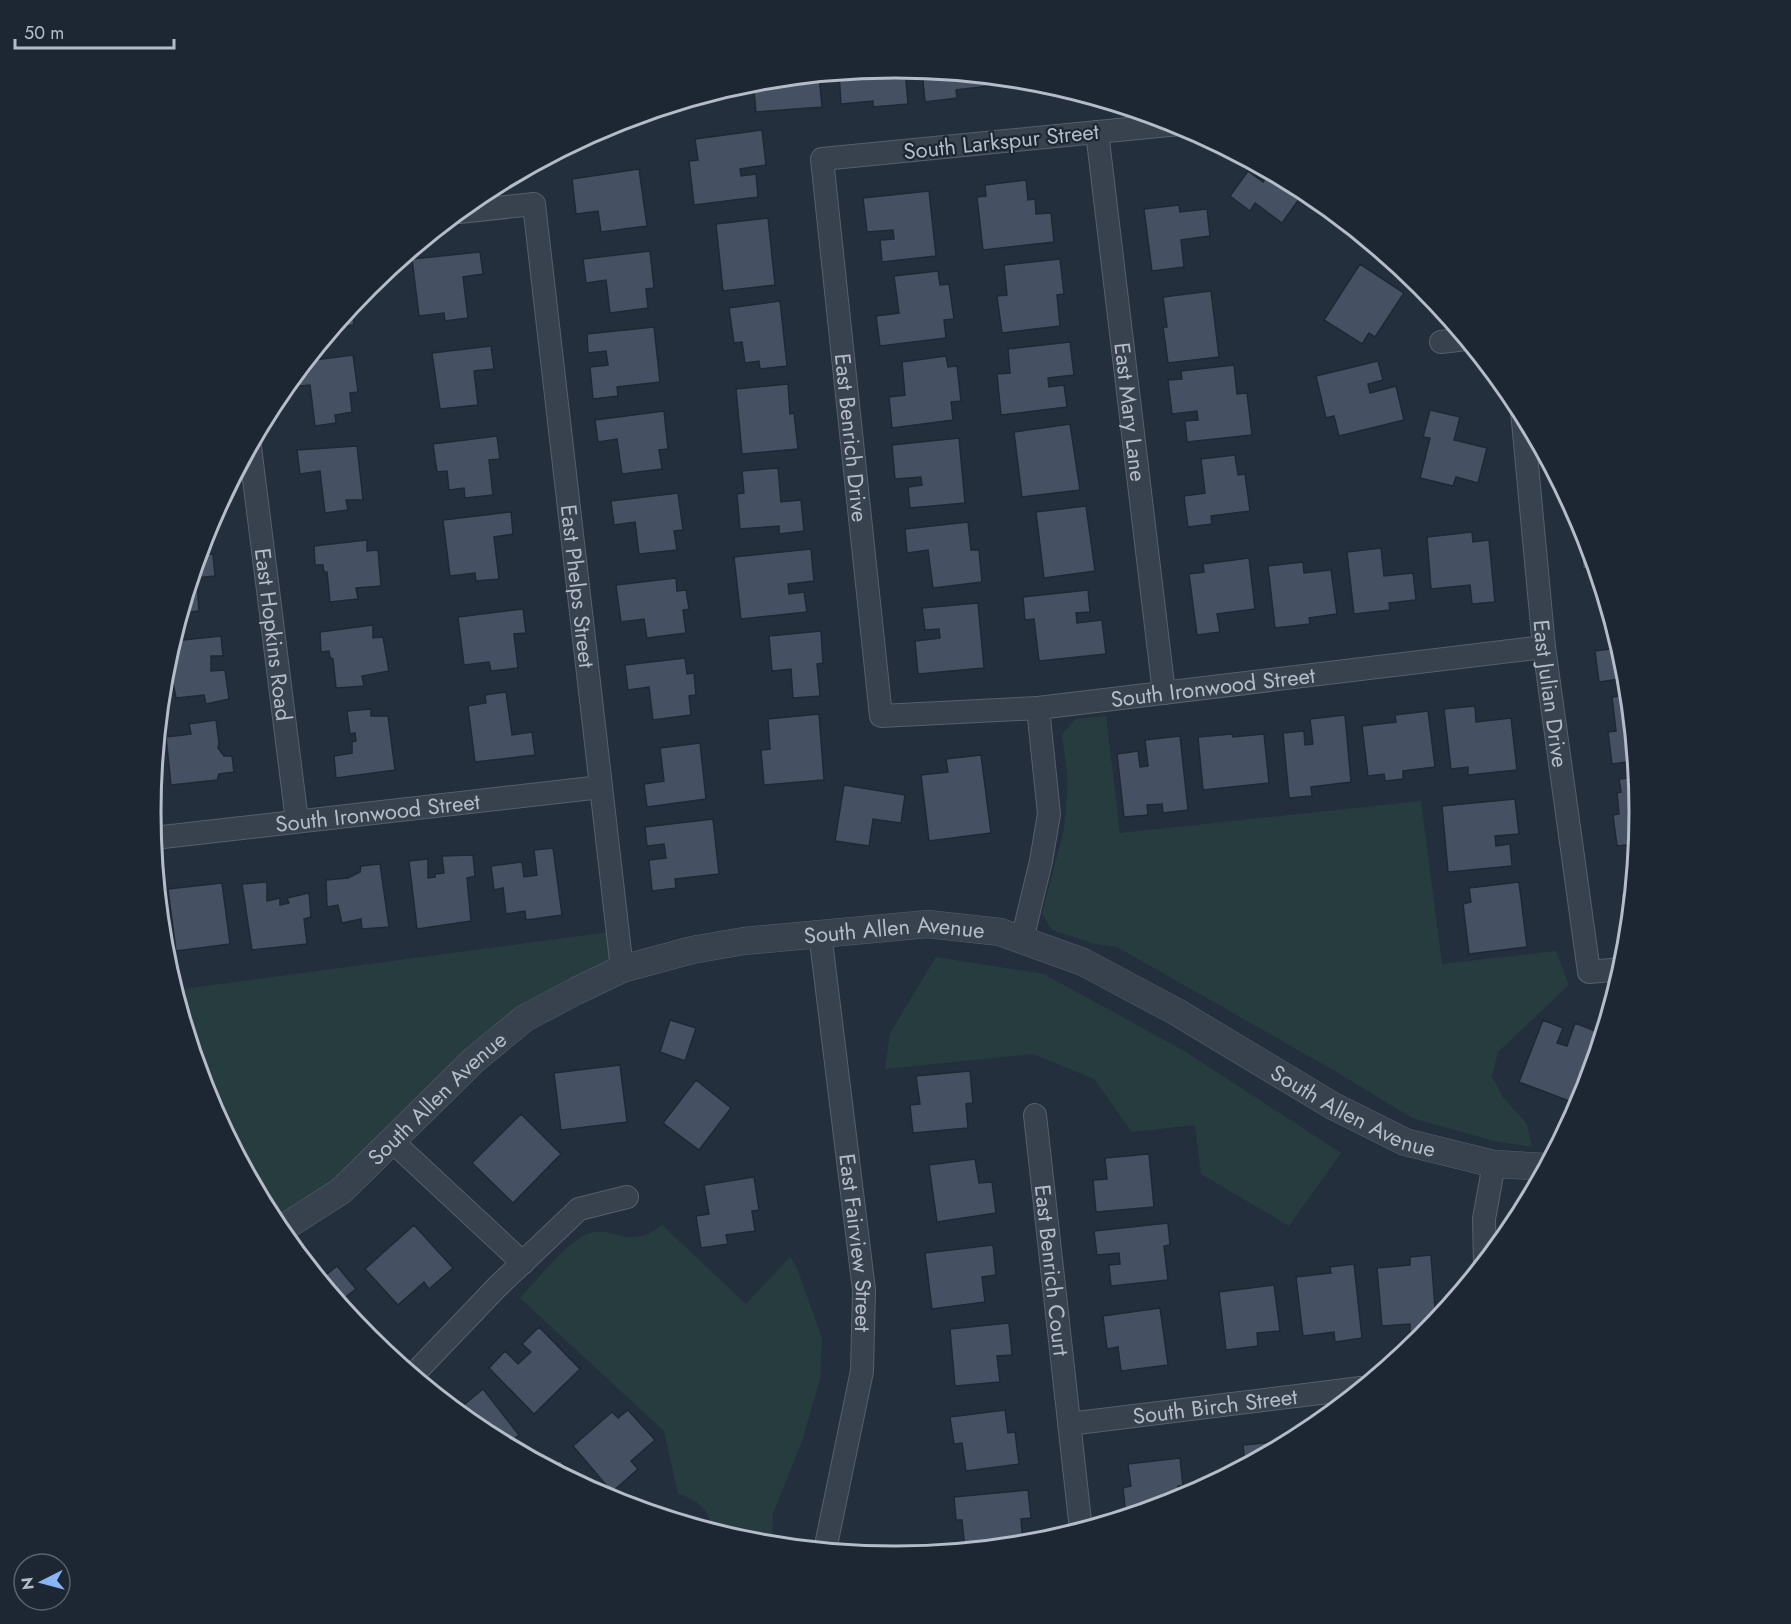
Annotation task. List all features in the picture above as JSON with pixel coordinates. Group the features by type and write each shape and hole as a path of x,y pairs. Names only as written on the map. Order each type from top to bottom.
{"street":[{"name":"South Larkspur Street","path":"822,159 1156,126"},
{"name":"East Mary Lane","path":"1097,132 1164,693"},
{"name":"East Benrich Drive","path":"822,159 881,716"},
{"name":"East Phelps Street","path":"477,210 534,204 622,969"},
{"path":"1441,342 1457,340"},
{"name":"East Julian Drive","path":"1523,432 1544,647 1589,972 1612,970"},
{"name":"East Hopkins Road","path":"252,460 297,821"},
{"name":"South Ironwood Street","path":"881,716 1038,708 1544,647"},
{"path":"1022,940 1041,861 1049,814 1038,708"},
{"name":"South Ironwood Street","path":"162,837 601,787"},
{"name":"South Allen Avenue","path":"288,1225 341,1191 475,1059 525,1018 622,969 692,950 744,941 928,924 1000,932 1083,962 1175,1011 1333,1106 1405,1142 1494,1164 1538,1167"},
{"name":"East Fairview Street","path":"820,933 864,1290 862,1371 827,1542"},
{"name":"East Benrich Court","path":"1035,1115 1069,1424"},
{"path":"392,1141 523,1263"},
{"path":"1485,1249 1485,1219 1494,1164"},
{"path":"418,1369 497,1287 579,1209 627,1197"},
{"name":"South Birch Street","path":"1069,1424 1341,1395"},
{"path":"1069,1424 1080,1522"}],"green space":[{"path":"1106,716 1120,833 1421,801 1442,964 1556,951 1569,985 1498,1052 1492,1076 1503,1097 1527,1124 1532,1147 1494,1141 1412,1118 1340,1074 1117,947 1095,944 1052,930 1042,914 1064,829 1068,782 1062,735 1075,719"},
{"path":"617,931 622,969 525,1018 341,1191 285,1220 237,1137 217,1093 200,1048 184,989"},
{"path":"936,957 1044,974 1186,1052 1341,1153 1289,1226 1201,1174 1195,1125 1132,1132 1094,1079 1033,1054 885,1069 890,1033"},
{"path":"662,1225 746,1304 790,1257 797,1268 822,1338 820,1379 802,1441 773,1514 772,1535 711,1522 702,1507 678,1494 664,1431 520,1298 561,1253 587,1234 605,1232 630,1237 650,1233"}],"building":[{"path":"906,78 908,104 873,107 873,101 841,104 839,81"},
{"path":"923,79 990,84 990,86 956,90 957,98 925,102"},
{"path":"820,82 822,107 756,112 754,92"},
{"path":"762,130 766,165 740,169 741,176 756,174 758,197 694,205 689,161 698,160 695,139"},
{"path":"639,169 647,226 601,232 598,211 576,214 572,179"},
{"path":"1248,171 1263,182 1266,178 1299,199 1282,223 1255,203 1250,211 1230,196"},
{"path":"1026,180 1028,200 1035,199 1036,214 1051,213 1054,242 983,250 977,197 986,196 985,185"},
{"path":"1026,180 1028,200 1035,199 1036,214 1051,213 1054,242 983,250 977,197 986,196 985,185"},
{"path":"929,191 936,256 882,262 880,240 894,239 893,230 867,232 863,198"},
{"path":"929,191 936,256 882,262 880,240 894,239 893,230 867,232 863,198"},
{"path":"1179,205 1180,212 1207,209 1210,236 1181,240 1184,267 1152,271 1144,209"},
{"path":"768,218 775,285 723,291 716,224"},
{"path":"768,218 775,285 723,291 716,224"},
{"path":"650,251 654,288 646,289 648,308 610,313 606,280 586,283 583,259"},
{"path":"480,252 483,274 463,277 468,318 445,321 444,313 419,316 413,259"},
{"path":"1060,259 1064,294 1057,295 1060,326 1002,333 997,296 1007,295 1004,265"},
{"path":"1360,264 1404,293 1375,337 1369,333 1362,344 1324,320"},
{"path":"938,271 940,285 949,284 954,319 944,320 946,338 880,346 876,316 899,313 894,276"},
{"path":"938,271 940,285 949,284 954,319 944,320 946,338 880,346 876,316 899,313 894,276"},
{"path":"1211,291 1219,357 1168,363 1163,327 1167,327 1163,297"},
{"path":"780,301 787,366 760,369 759,361 745,363 742,342 734,343 729,308"},
{"path":"780,301 787,366 760,369 759,361 745,363 742,342 734,343 729,308"},
{"path":"353,318 354,325 346,326"},
{"path":"654,327 660,382 617,387 618,396 593,399 590,367 608,365 606,351 588,353 587,334"},
{"path":"1070,342 1074,375 1048,378 1049,387 1064,385 1067,407 1001,415 997,374 1010,373 1008,349"},
{"path":"491,346 494,369 474,371 478,405 440,409 432,353"},
{"path":"353,355 358,392 350,393 352,412 335,415 336,423 315,426 310,385 298,386 317,360"},
{"path":"946,356 948,367 957,366 961,401 951,402 953,420 892,428 889,397 905,395 902,362"},
{"path":"946,356 948,367 957,366 961,401 951,402 953,420 892,428 889,397 905,395 902,362"},
{"path":"1378,361 1383,380 1368,384 1370,393 1396,386 1404,420 1339,436 1334,416 1326,418 1316,376"},
{"path":"1234,365 1237,394 1247,393 1252,435 1187,442 1185,421 1198,420 1197,411 1172,414 1168,380 1182,379 1181,371"},
{"path":"1234,365 1237,394 1247,393 1252,435 1187,442 1185,421 1198,420 1197,411 1172,414 1168,380 1182,379 1181,371"},
{"path":"788,384 790,414 794,413 798,449 742,454 736,389"},
{"path":"788,384 790,414 794,413 798,449 742,454 736,389"},
{"path":"1430,410 1460,417 1454,440 1487,448 1478,483 1456,477 1453,486 1420,478 1430,438 1423,437"},
{"path":"664,411 668,449 659,450 662,469 622,474 617,439 598,442 595,420"},
{"path":"1070,424 1080,490 1022,497 1014,432"},
{"path":"497,436 500,459 489,460 493,495 465,498 464,488 449,490 447,471 437,472 433,444"},
{"path":"959,438 965,503 910,508 908,487 922,485 921,477 895,479 892,445"},
{"path":"357,446 363,500 346,500 348,510 325,513 320,471 300,474 297,450"},
{"path":"1235,455 1238,475 1245,474 1250,511 1211,516 1212,524 1188,527 1184,496 1205,493 1201,459"},
{"path":"778,468 781,502 801,500 804,531 779,534 779,526 740,529 737,494 744,493 742,471"},
{"path":"678,493 683,530 674,531 677,550 639,554 635,522 614,525 611,501"},
{"path":"1086,506 1095,571 1044,578 1036,512"},
{"path":"511,512 513,534 494,537 499,579 476,581 475,573 450,576 443,520"},
{"path":"968,522 971,550 979,550 982,582 933,588 928,550 907,553 905,529"},
{"path":"1472,532 1473,542 1489,540 1495,602 1472,604 1470,585 1431,589 1427,537"},
{"path":"367,540 367,551 378,550 381,586 356,588 358,599 330,602 327,572 324,572 323,565 315,565 314,546"},
{"path":"1381,548 1384,576 1413,573 1416,600 1389,603 1390,610 1354,614 1347,552"},
{"path":"1581,548 1588,569 1583,569"},
{"path":"811,549 814,581 788,584 789,594 804,592 807,612 741,619 734,557"},
{"path":"208,554 213,554 215,576 200,578 200,576"},
{"path":"1249,558 1255,609 1217,614 1220,632 1197,635 1189,574 1204,572 1203,564"},
{"path":"1303,562 1304,573 1331,570 1337,614 1309,618 1310,624 1275,628 1268,566"},
{"path":"676,578 677,591 686,590 689,609 683,610 686,633 647,638 644,619 621,622 616,585"},
{"path":"197,585 199,611 190,612"},
{"path":"1088,590 1090,612 1076,613 1077,623 1102,620 1106,654 1039,661 1034,619 1025,620 1023,597"},
{"path":"978,603 984,668 918,674 915,641 940,638 939,629 925,630 922,608"},
{"path":"523,609 526,633 514,634 518,668 491,671 489,662 464,665 458,617"},
{"path":"373,625 373,638 383,637 389,671 362,676 364,686 336,688 333,659 329,651 321,652 320,632"},
{"path":"821,631 823,663 817,664 820,696 793,698 791,669 772,671 769,636"},
{"path":"221,636 223,656 211,656 211,671 225,670 229,699 206,704 204,695 176,698 173,684 183,640"},
{"path":"1610,649 1617,679 1599,682 1595,651"},
{"path":"685,658 687,674 694,673 696,695 689,696 691,715 653,720 649,687 628,690 625,665"},
{"path":"506,692 512,735 532,732 535,755 475,762 468,706 486,703 485,695"},
{"path":"1620,696 1628,762 1612,764 1608,732 1616,731 1612,697"},
{"path":"1475,706 1476,722 1511,718 1517,770 1468,775 1468,767 1451,769 1444,709"},
{"path":"371,709 371,716 388,716 395,770 336,778 334,756 352,753 352,742 356,741 355,733 350,734 347,711"},
{"path":"1428,711 1435,767 1403,771 1403,779 1385,781 1384,774 1368,776 1362,726 1396,722 1395,715"},
{"path":"819,714 824,780 764,785 761,750 770,749 768,719"},
{"path":"1345,715 1351,782 1311,787 1312,796 1289,798 1283,733 1304,731 1305,745 1313,744 1310,719"},
{"path":"216,720 218,748 224,756 232,756 234,772 219,774 217,780 171,785 166,737 191,734 189,724"},
{"path":"1232,734 1233,737 1264,734 1269,783 1203,790 1198,737"},
{"path":"1180,736 1188,810 1163,813 1162,804 1147,805 1148,815 1124,817 1117,754 1138,751 1140,767 1148,766 1145,740"},
{"path":"700,743 706,799 647,807 644,784 664,781 660,748"},
{"path":"981,755 991,833 929,841 921,775 948,772 946,759"},
{"path":"1629,778 1630,812 1629,845 1617,846 1613,815 1619,814 1617,793 1621,792 1619,779"},
{"path":"844,785 905,795 901,823 873,819 869,846 835,841"},
{"path":"1515,799 1519,834 1495,836 1496,846 1510,844 1512,866 1448,872 1442,806"},
{"path":"713,819 719,874 675,879 676,888 652,891 649,860 666,858 664,844 647,846 645,827"},
{"path":"553,848 562,915 526,920 525,911 506,914 503,888 494,890 491,866 522,862 524,877 537,875 534,850"},
{"path":"473,855 475,876 467,878 471,921 417,929 409,861 428,859 428,878 444,873 442,856"},
{"path":"380,864 389,927 362,929 361,919 342,923 338,905 327,907 326,880 348,878 360,872 361,866"},
{"path":"267,882 267,901 280,898 280,905 289,903 287,898 309,893 311,917 304,919 307,944 252,950 242,884"},
{"path":"1519,882 1527,947 1469,954 1463,904 1471,902 1469,888"},
{"path":"222,883 230,944 176,951 168,889"},
{"path":"1621,893 1625,893 1623,910"},
{"path":"670,1020 696,1028 685,1061 660,1052"},
{"path":"1543,1020 1563,1028 1557,1043 1567,1046 1575,1023 1596,1031 1570,1101 1519,1082"},
{"path":"620,1065 627,1122 561,1130 554,1073"},
{"path":"970,1071 973,1103 966,1104 968,1128 913,1133 910,1105 920,1104 916,1076"},
{"path":"696,1080 731,1108 699,1150 663,1123"},
{"path":"521,1114 561,1154 513,1203 472,1163"},
{"path":"1149,1154 1154,1207 1096,1212 1093,1180 1107,1179 1105,1158"},
{"path":"975,1159 979,1183 992,1182 996,1213 937,1222 929,1165"},
{"path":"754,1177 759,1210 752,1211 755,1231 726,1235 728,1244 701,1248 696,1216 709,1214 704,1185"},
{"path":"1168,1223 1170,1245 1164,1246 1168,1280 1111,1286 1109,1265 1120,1264 1119,1253 1097,1255 1094,1231"},
{"path":"414,1225 453,1268 429,1289 424,1282 398,1305 365,1269"},
{"path":"993,1245 996,1275 982,1277 985,1302 932,1309 925,1253"},
{"path":"1431,1255 1435,1309 1415,1331 1410,1333 1410,1324 1382,1326 1377,1268 1410,1265 1410,1257"},
{"path":"1354,1264 1362,1338 1335,1342 1334,1332 1303,1336 1296,1277 1331,1273 1330,1267"},
{"path":"337,1266 356,1289 345,1297 326,1275"},
{"path":"1274,1285 1280,1331 1257,1333 1258,1346 1226,1350 1219,1292"},
{"path":"1160,1308 1168,1365 1121,1371 1118,1347 1107,1349 1103,1316"},
{"path":"1009,1323 1012,1355 997,1356 1000,1382 955,1386 950,1329"},
{"path":"539,1327 580,1369 534,1414 489,1368 505,1351 518,1364 531,1352 522,1344"},
{"path":"483,1389 519,1435 514,1439 464,1405"},
{"path":"628,1410 655,1440 631,1461 638,1469 615,1490 607,1487 573,1446 612,1412 618,1418"},
{"path":"1005,1410 1008,1433 1015,1432 1019,1464 966,1471 962,1443 954,1444 950,1417"},
{"path":"1271,1442 1244,1457 1243,1445"},
{"path":"1180,1458 1183,1486 1178,1486 1176,1490 1125,1509 1123,1488 1131,1486 1128,1464"},
{"path":"1028,1490 1031,1518 1021,1519 1022,1535 964,1542 962,1520 956,1520 954,1497"}]}
